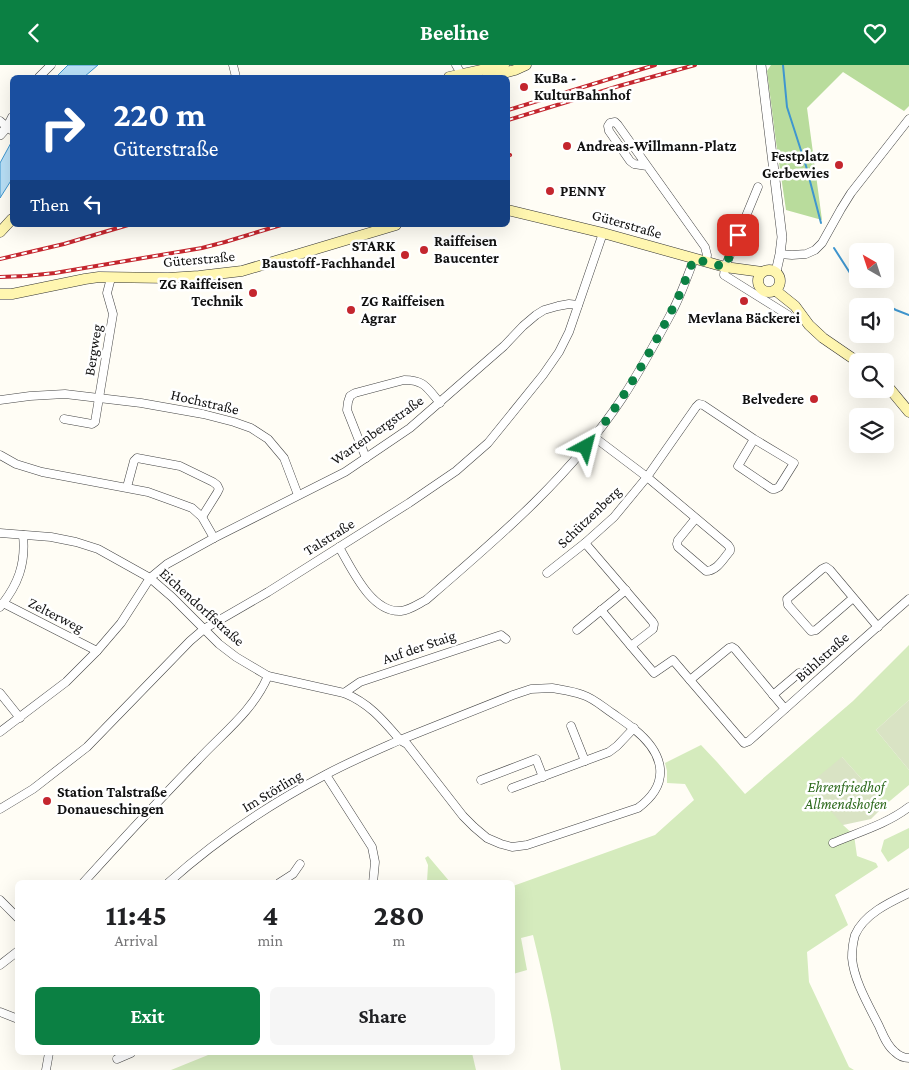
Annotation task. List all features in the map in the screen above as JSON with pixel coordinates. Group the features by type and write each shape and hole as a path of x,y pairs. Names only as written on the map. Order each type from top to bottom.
{"main road":[{"path":"464,72 504,65"},
{"path":"495,75 526,65"},
{"name":"Güterstraße","path":"510,210 603,233 725,267 766,273 758,284 763,290 767,291 777,286"},
{"path":"0,232 10,221"},
{"name":"Güterstraße","path":"0,294 12,294 99,277 199,277 242,271 389,227"},
{"path":"766,273 780,278 777,286 809,325 823,338 849,356"},
{"path":"894,394 909,412"}],"street":[{"path":"41,75 51,65"},
{"path":"761,66 782,237 780,254 766,273"},
{"path":"780,254 806,254 822,243 851,193 909,119"},
{"path":"647,166 634,164 630,161 609,131 608,126 610,123 615,122 618,125 705,247 706,262"},
{"path":"0,135 7,127"},
{"path":"758,187 725,267 724,275 788,315"},
{"name":"Talstraße","path":"0,809 33,789 87,747 204,629 268,592 409,503 456,471 488,443 516,410 559,351 569,332 603,233"},
{"path":"339,547 360,584 380,605 390,610 402,611 426,600 500,536 548,490 594,437 639,371 674,307 694,259"},
{"name":"Bergweg","path":"99,398 113,314 107,293 111,278"},
{"name":"Wartenbergstraße","path":"0,732 66,682 97,651 121,623 150,578 166,564 345,471 366,458 410,428 440,403 536,315 544,310 558,306 578,305"},
{"path":"366,458 347,410 350,396 404,380 411,380 424,384 440,403"},
{"name":"Hochstraße","path":"0,400 65,394 141,403 204,414 234,422 251,428 268,439 284,458 298,495"},
{"path":"64,419 92,424 96,422 99,398"},
{"name":"Schützenberg","path":"548,573 614,517 647,477 699,403 754,439"},
{"path":"594,437 647,477 696,518 728,545 730,551 711,571 706,571 676,544 696,518"},
{"path":"754,439 794,463 776,489 772,489 738,466 754,439"},
{"path":"0,455 16,464 42,472 148,491 192,508 202,517 214,538"},
{"path":"127,487 134,461 137,458 180,466 213,482 219,489 202,517"},
{"name":"Eichendorffstraße","path":"0,533 51,537 98,549 150,578 219,644 236,657 268,676 344,693 356,698 382,718 400,739 407,744 474,827 487,838 501,844 512,847 527,845 638,807 645,802 654,792 661,772 654,751 644,737 634,728"},
{"path":"2,605 19,577 23,562 23,535"},
{"path":"585,543 652,621 653,629 631,646 601,610"},
{"name":"Bühlstraße","path":"853,598 816,630 811,631 788,605 787,599 826,567 830,570 878,627"},
{"path":"577,630 626,590"},
{"name":"Bühlstraße","path":"631,646 654,673 673,660 744,743 749,741 909,599"},
{"name":"Zelterweg","path":"2,605 97,651"},
{"name":"Auf der Staig","path":"344,693 360,682 455,650 501,635 506,639"},
{"path":"690,680 732,647 785,709"},
{"name":"Bühlstraße","path":"773,695 799,673"},
{"path":"86,880 139,821 240,718 255,700 268,676"},
{"name":"Im Störling","path":"172,880 240,826 280,800 326,775 400,739 531,689 571,691 585,695 634,728"},
{"path":"0,693 20,717"},
{"path":"571,726 585,761"},
{"path":"512,788 609,752 634,728"},
{"path":"481,780 536,759 543,777"},
{"path":"326,775 372,847 375,862 373,880"},
{"path":"833,843 876,827 909,807"},
{"path":"284,880 293,875 300,865"},
{"path":"909,893 879,909 866,919 856,933 852,957 854,969 864,996 886,1041 895,1052 904,1058 909,1058"},
{"path":"0,900 15,915"},
{"path":"0,965 15,953"},
{"path":"0,1012 15,1018"},
{"path":"46,1070 49,1055"},
{"path":"117,1059 126,1055"}],"green space":[{"path":"771,65 909,65 909,106 904,111 843,72 807,108 822,220 786,210 767,71"},
{"path":"909,645 909,700 876,730 909,770 909,785 885,805 842,757 843,825 854,835 857,856 876,863 878,867 835,895 848,925 807,952 809,982 849,1067 854,1070 561,1070 533,935 521,938 527,970 515,973 515,885 655,835 694,800 685,784 667,783 665,763 701,745 745,794 853,701"},
{"path":"909,700 909,770 876,730"},
{"name":"Ehrenfriedhof Allmendshofen","path":"842,757 885,805 871,819 843,825 808,785"},
{"path":"909,828 909,848 888,862 881,851 884,840"},
{"path":"428,856 448,880 427,880 428,865 425,858"},
{"path":"208,1055 472,1055 476,1070 171,1070"}],"water":[{"path":"68,65 98,65 86,75 58,75"},
{"path":"10,145 10,182 0,198 0,163"}],"waterway":[{"path":"783,65 787,107 806,166 821,223"},
{"path":"834,248 849,271"},
{"path":"894,309 909,315"}],"railway":[{"path":"510,109 655,65"},
{"path":"510,119 695,65"},
{"path":"0,259 64,244 121,227"},
{"path":"0,277 55,273 202,248 274,227"}],"place":[{"name":"KuBa - KulturBahnhof","path":"524,87"},
{"name":"Andreas-Willmann-Platz","path":"567,146"},
{"name":"Festplatz Gerbewies","path":"839,165"},
{"name":"PENNY","path":"550,191"},
{"name":"Raiffeisen Baucenter","path":"424,250"},
{"name":"STARK Baustoff-Fachhandel","path":"405,255"},
{"name":"ZG Raiffeisen Technik","path":"253,293"},
{"name":"Mevlana Bäckerei","path":"744,301"},
{"name":"ZG Raiffeisen Agrar","path":"351,310"},
{"name":"Belvedere","path":"814,399"},
{"name":"Station Talstraße Donaueschingen","path":"47,801"}],"route":[{"path":"586,447 622,398 639,371 674,307 694,259 725,267 738,235"}]}
